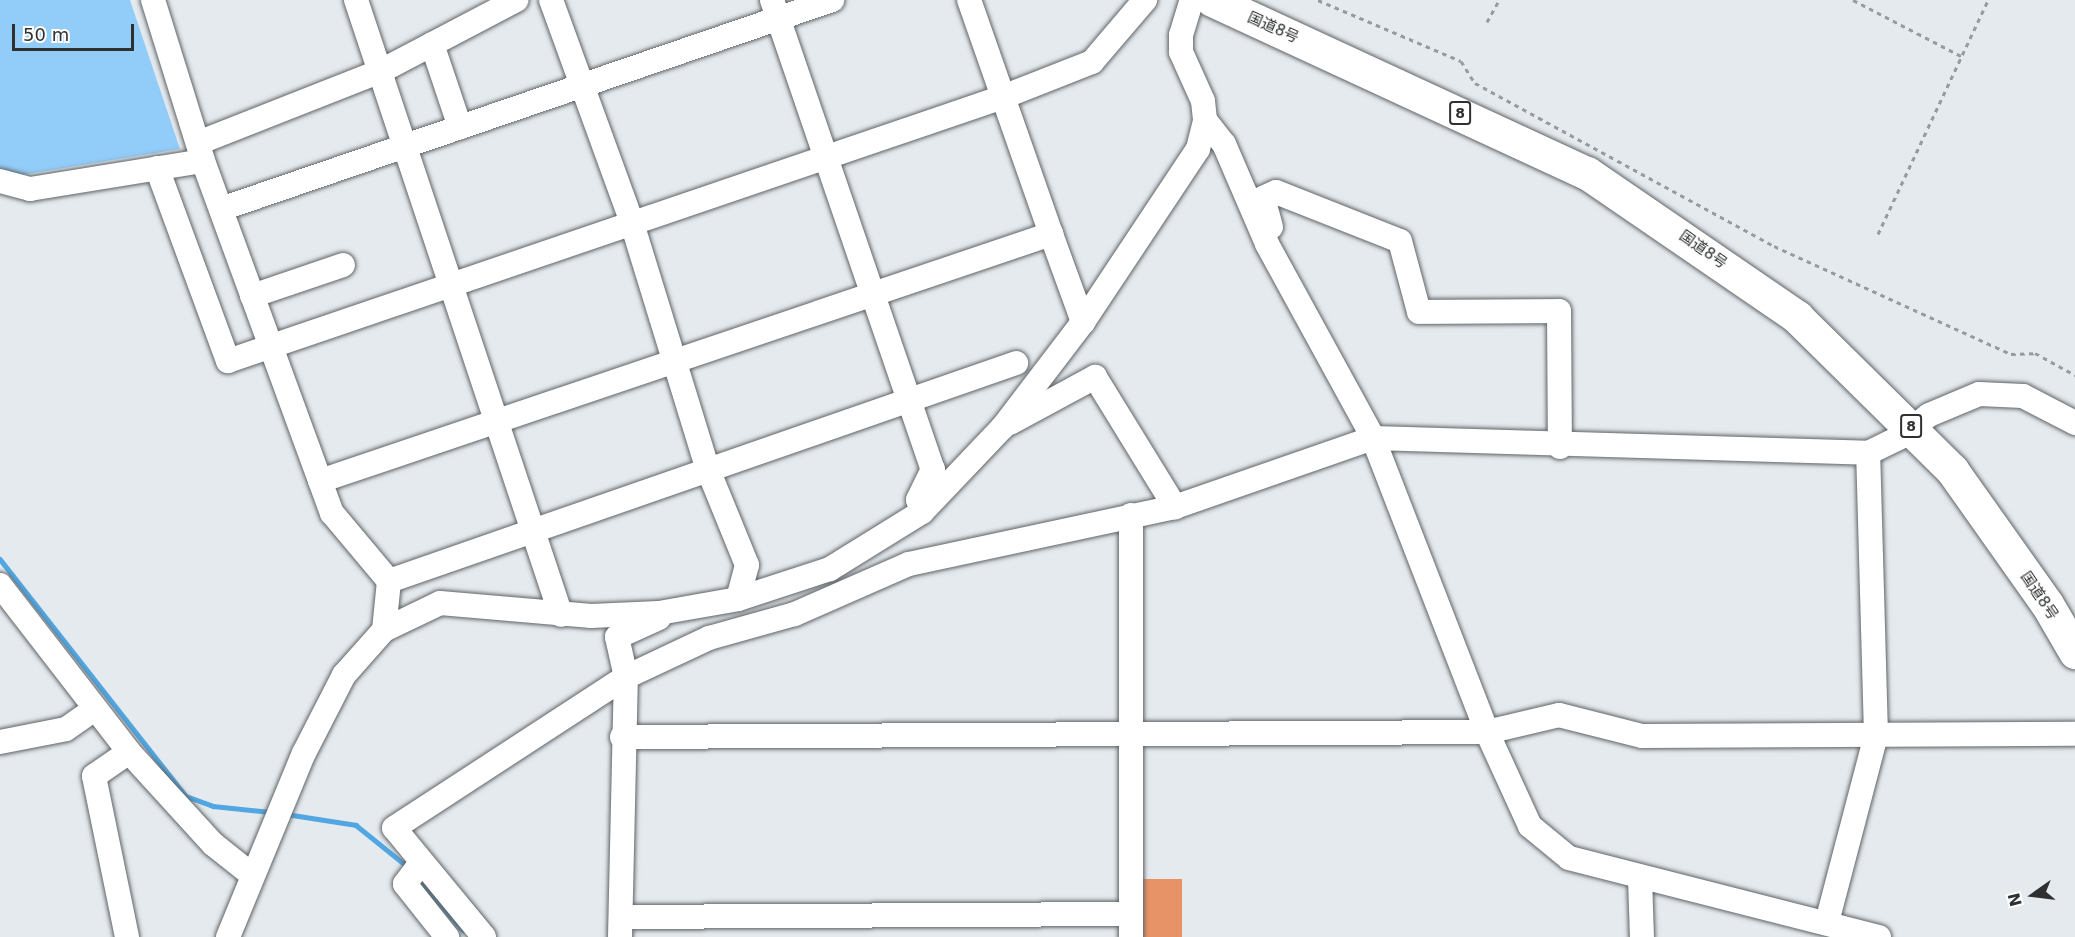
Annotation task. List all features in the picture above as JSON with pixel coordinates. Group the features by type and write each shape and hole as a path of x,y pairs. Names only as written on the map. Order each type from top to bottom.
{"highway":[{"name":"国道8号","path":"1212,0 1587,173 1797,317 1921,422 1952,470 2047,604 2075,652"}],"street":[{"path":"153,0 200,152 332,513 389,581 384,630"},
{"path":"356,0 498,420 561,615"},
{"path":"0,181 30,189 158,168 200,152 381,71 516,0"},
{"path":"551,0 585,86 631,220 707,467 747,565 738,599"},
{"path":"221,209 404,143 585,86 775,9 832,0"},
{"path":"969,0 1083,322"},
{"path":"158,168 228,361 452,285 631,220 1003,97 1092,62 1145,0"},
{"path":"228,937 304,753 344,675 384,630 440,603 561,615 676,610 738,599 830,569 922,512 1003,428 1083,322 1198,148 1205,120 1203,101 1181,52 1181,35 1192,0"},
{"path":"775,9 933,470 918,500 922,512"},
{"path":"432,44 460,127"},
{"path":"1205,120 1224,144 1270,249 1372,438 1487,732 1530,826 1547,843 1569,858 1640,878 1827,922 1879,937"},
{"path":"1270,249 1275,240 1263,198 1276,192 1400,241 1419,312 1559,311 1560,447"},
{"path":"320,481 871,292 1051,234"},
{"path":"252,296 343,265"},
{"path":"389,581 707,467 909,397 1016,363"},
{"path":"1003,428 1095,377 1175,507"},
{"path":"484,937 416,869 394,828 626,677 709,638 795,614 909,564 1175,507 1372,438 1560,447 1868,453 1921,422 1979,394 2023,396 2075,423"},
{"path":"1827,922 1876,735 1868,453"},
{"path":"676,610 616,637 626,677 622,737 620,927 1130,926 1133,731 1131,515"},
{"path":"0,585 93,710 129,752 213,844 252,875"},
{"path":"0,742 66,729 93,710"},
{"path":"622,737 1133,731 1487,732 1559,715 1642,736 2075,734"},
{"path":"127,937 94,776 129,752"},
{"path":"416,869 409,892 447,937"},
{"path":"1640,878 1642,937"}],"path":[{"path":"1318,0 1461,61 1475,83 1774,246 2011,354 2035,353 2075,375"},
{"path":"1487,22 1499,0"},
{"path":"1853,0 1961,56"},
{"path":"1878,234 1988,0"}],"shaded area":[{"path":"0,0 130,0 180,149 21,175 0,169"}],"building":[{"path":"1141,879 1182,879 1182,937 1141,937"}],"waterway":[{"path":"0,559 186,796 213,806 271,812"},
{"path":"286,814 356,825 408,867"},
{"path":"418,878 463,930"}]}
